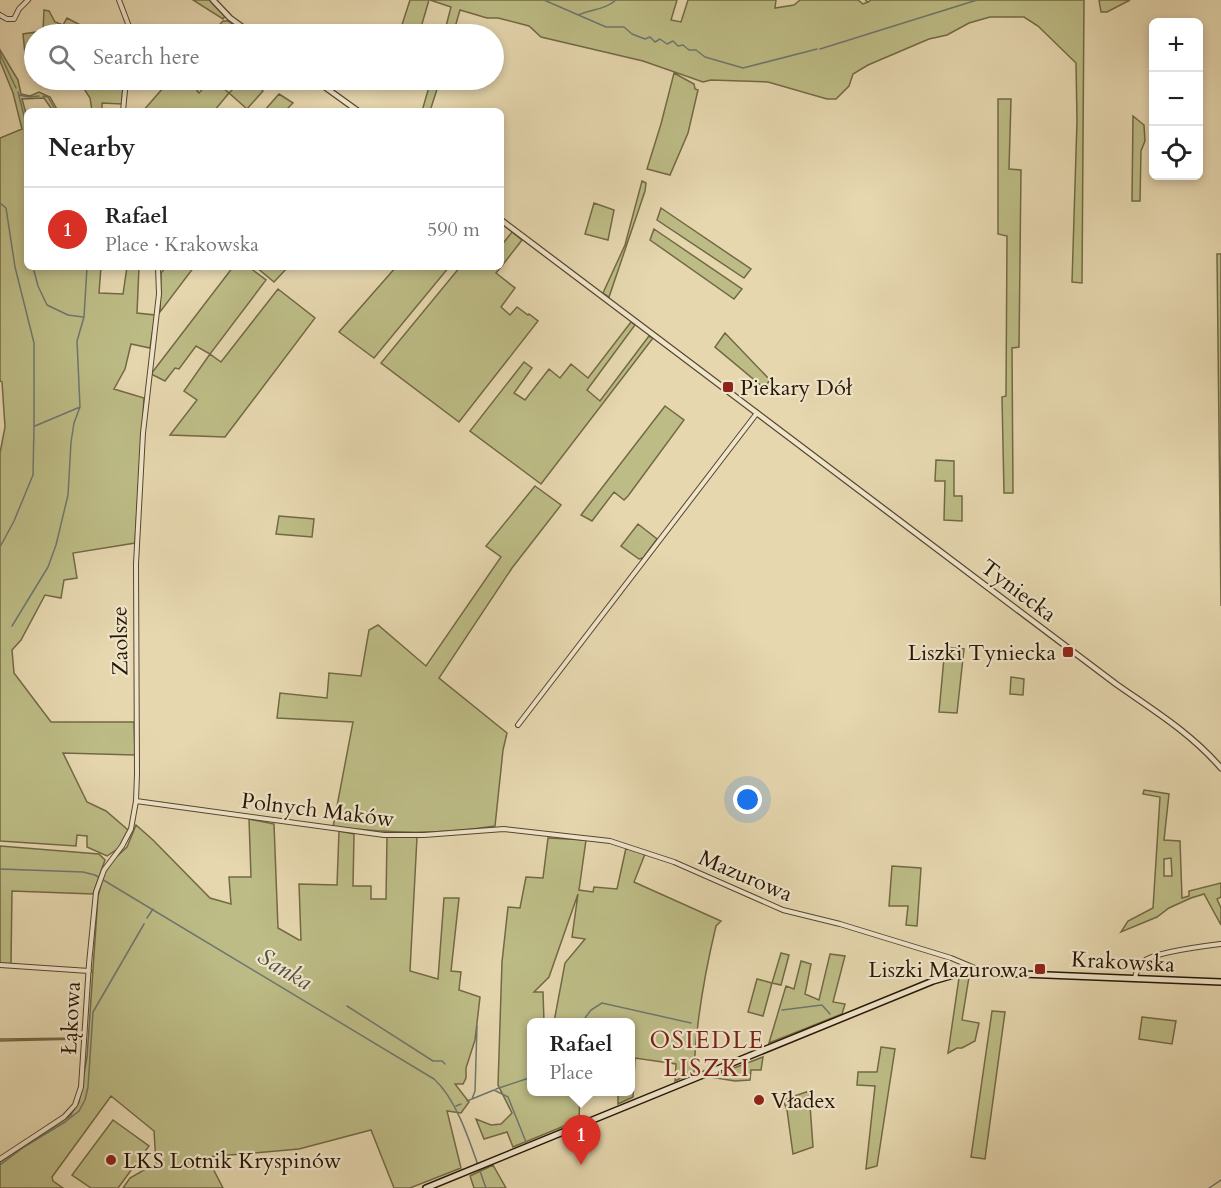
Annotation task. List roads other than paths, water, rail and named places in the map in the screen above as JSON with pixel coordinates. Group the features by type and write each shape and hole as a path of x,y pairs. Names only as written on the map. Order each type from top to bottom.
{"main road":[{"name":"Krakowska","path":"426,1188 933,981 957,974 975,972 1221,982"}],"street":[{"path":"0,15 7,19 14,19 19,9 28,0"},
{"path":"119,0 128,24"},
{"path":"213,0 238,24"},
{"path":"123,108 125,90"},
{"path":"329,90 354,108"},
{"name":"Tyniecka","path":"504,222 1116,684 1179,727 1194,739 1221,768"},
{"name":"Zaolsze","path":"123,846 131,829 136,801 135,589 143,433 159,294 158,270"},
{"path":"518,725 757,413"},
{"name":"Polnych Maków","path":"136,801 384,835 498,830"},
{"name":"Mazurowa","path":"498,830 610,841 674,862 783,909 951,958 975,968 975,972"},
{"name":"Łąkowa","path":"0,1159 64,1117 75,1105 81,1087 83,1070 95,898 104,870 123,846"},
{"path":"1135,978 1138,968 1147,959 1221,944"},
{"path":"0,966 89,971"}],"waterway":[{"path":"544,0 606,27 624,27 632,34 645,39 650,37 655,42 660,39 667,44 673,41 678,46 683,45 689,50 696,50 705,57 743,68 817,49"},
{"path":"578,15 607,6 616,0"},
{"path":"820,49 977,0"},
{"path":"0,54 16,88"},
{"path":"18,92 24,116"},
{"path":"19,95 39,96"},
{"path":"43,96 48,97 54,108"},
{"path":"0,203 6,208 15,267 34,343 33,475 14,521 0,547"},
{"path":"34,270 47,305 68,315 83,317"},
{"path":"12,626 48,567 56,545 68,495 71,442 74,423 80,407 77,341 84,317 87,270"},
{"path":"35,426 80,407"},
{"name":"Sanka","path":"0,869 83,872 95,875 434,1079 459,1115 486,1188"},
{"path":"147,918 153,909"},
{"path":"0,1165 79,1111 88,1087 93,1012 144,924"},
{"path":"585,1018 591,1010 602,1003 691,1023"},
{"path":"782,1010 822,1005 830,1014"},
{"path":"347,1006 433,1061 442,1061 445,1064"},
{"path":"472,1099 475,1091 477,1026"},
{"path":"496,1089 527,1079"},
{"path":"467,1101 494,1090 508,1097 526,1142"},
{"path":"456,1106 461,1104"},
{"path":"1209,1188 1221,1180"}],"place":[{"name":"Piekary Dół","path":"728,387"},
{"name":"Liszki Tyniecka","path":"1068,652"},
{"name":"Liszki Mazurowa","path":"1040,969"},
{"name":"Vładex","path":"759,1100"},
{"name":"LKS Lotnik Kryspinów","path":"111,1160"},
{"name":"Rafael","path":"581,1165"}],"district":[{"name":"OSIEDLE LISZKI","path":"707,1054"}]}
